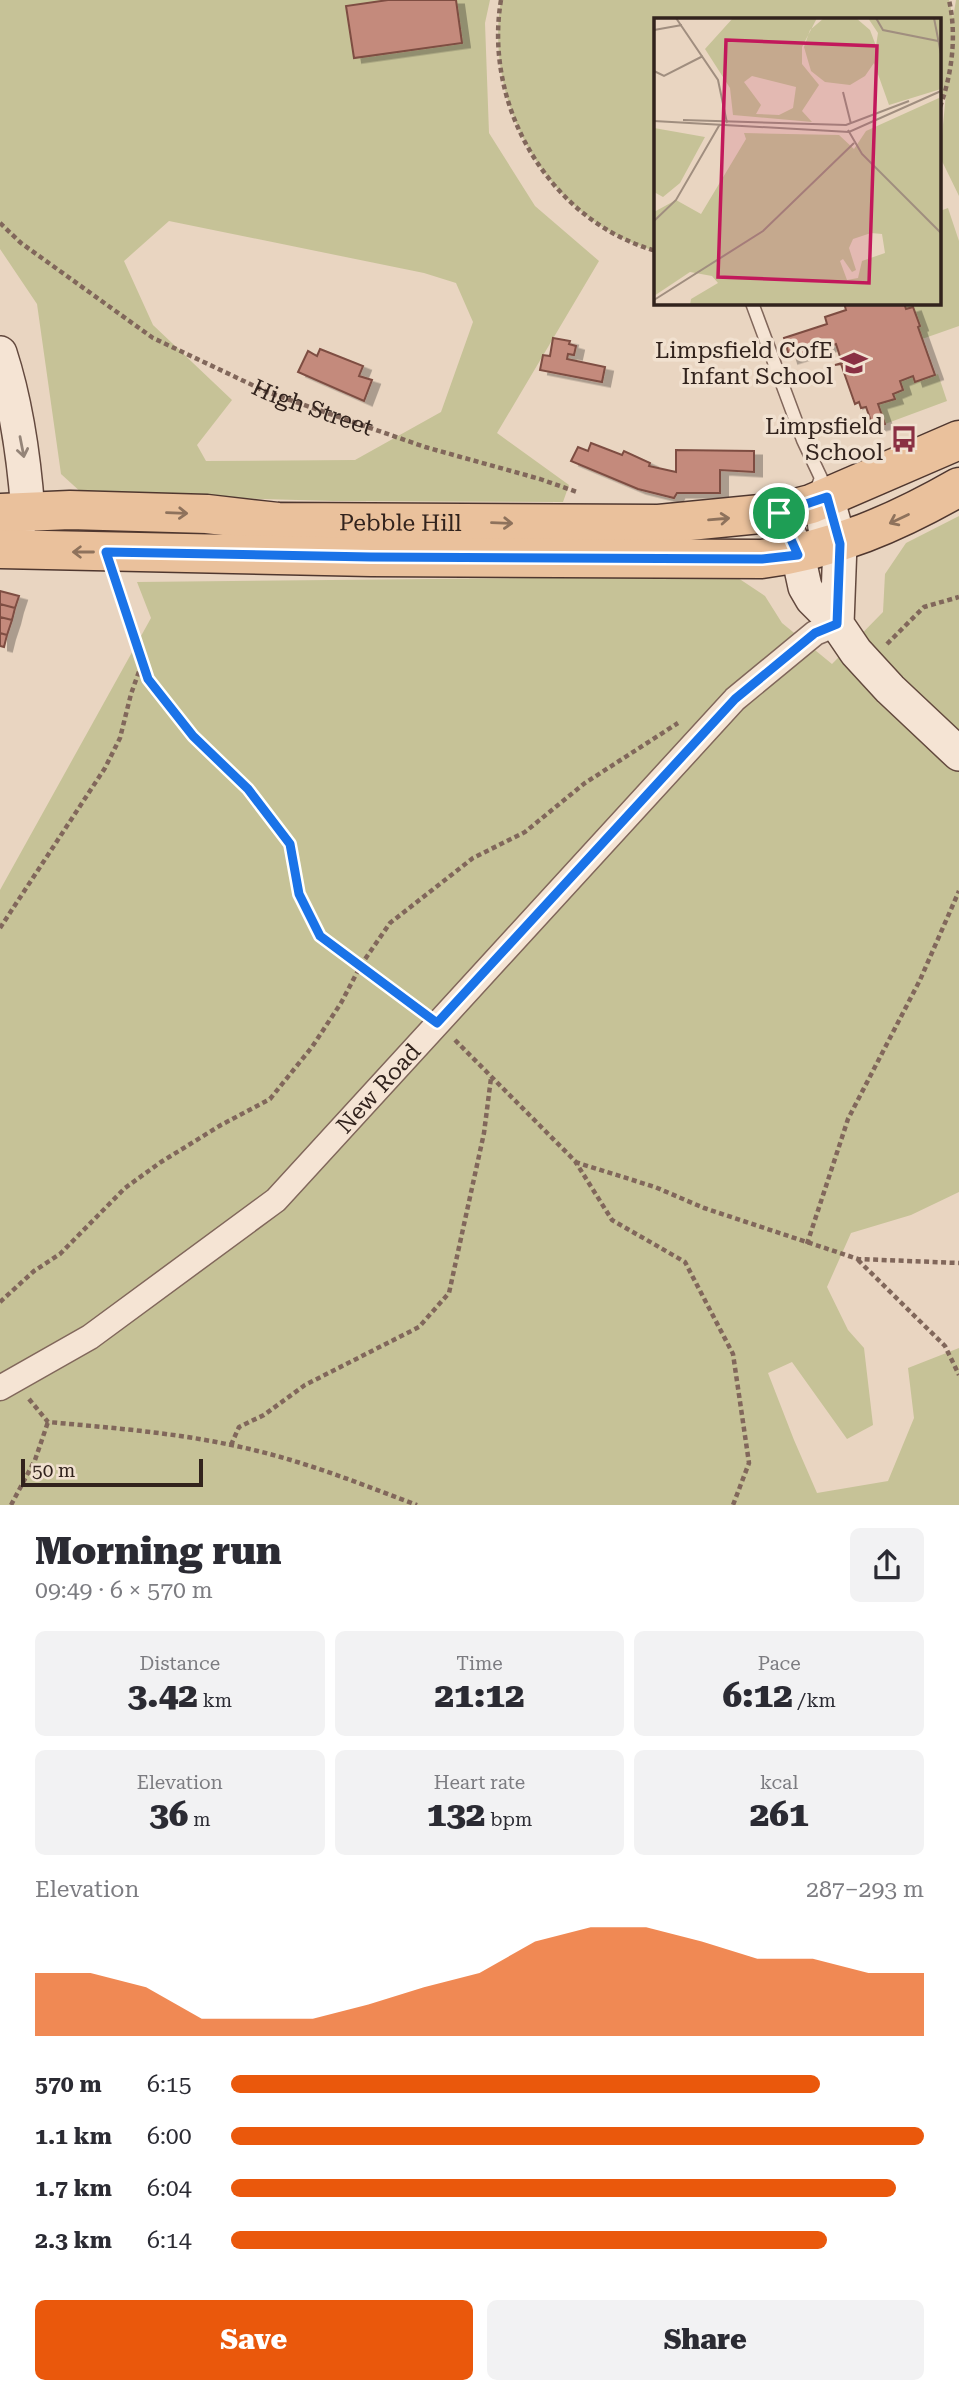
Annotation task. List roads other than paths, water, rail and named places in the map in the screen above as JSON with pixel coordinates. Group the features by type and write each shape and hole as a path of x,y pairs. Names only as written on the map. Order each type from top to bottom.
{"main road":[{"path":"0,354 0,418"},
{"path":"0,354 10,383 24,458 14,513 0,550"},
{"name":"Pebble Hill","path":"14,513 70,510 207,514 278,522 659,524 804,505 959,440"},
{"name":"Pebble Hill","path":"0,550 736,561 818,549 901,519 959,487"},
{"path":"804,505 837,624 867,665 959,754"},
{"path":"804,505 818,549"}],"street":[{"name":"New Road","path":"7,1385 90,1337 276,1200 735,699 815,633 837,624"}],"lane":[{"path":"752,304 803,440 821,478 804,505"}],"place":[{"name":"Limpsfield CofE Infant School","path":"854,363"},
{"name":"Limpsfield School","path":"904,439"}]}
